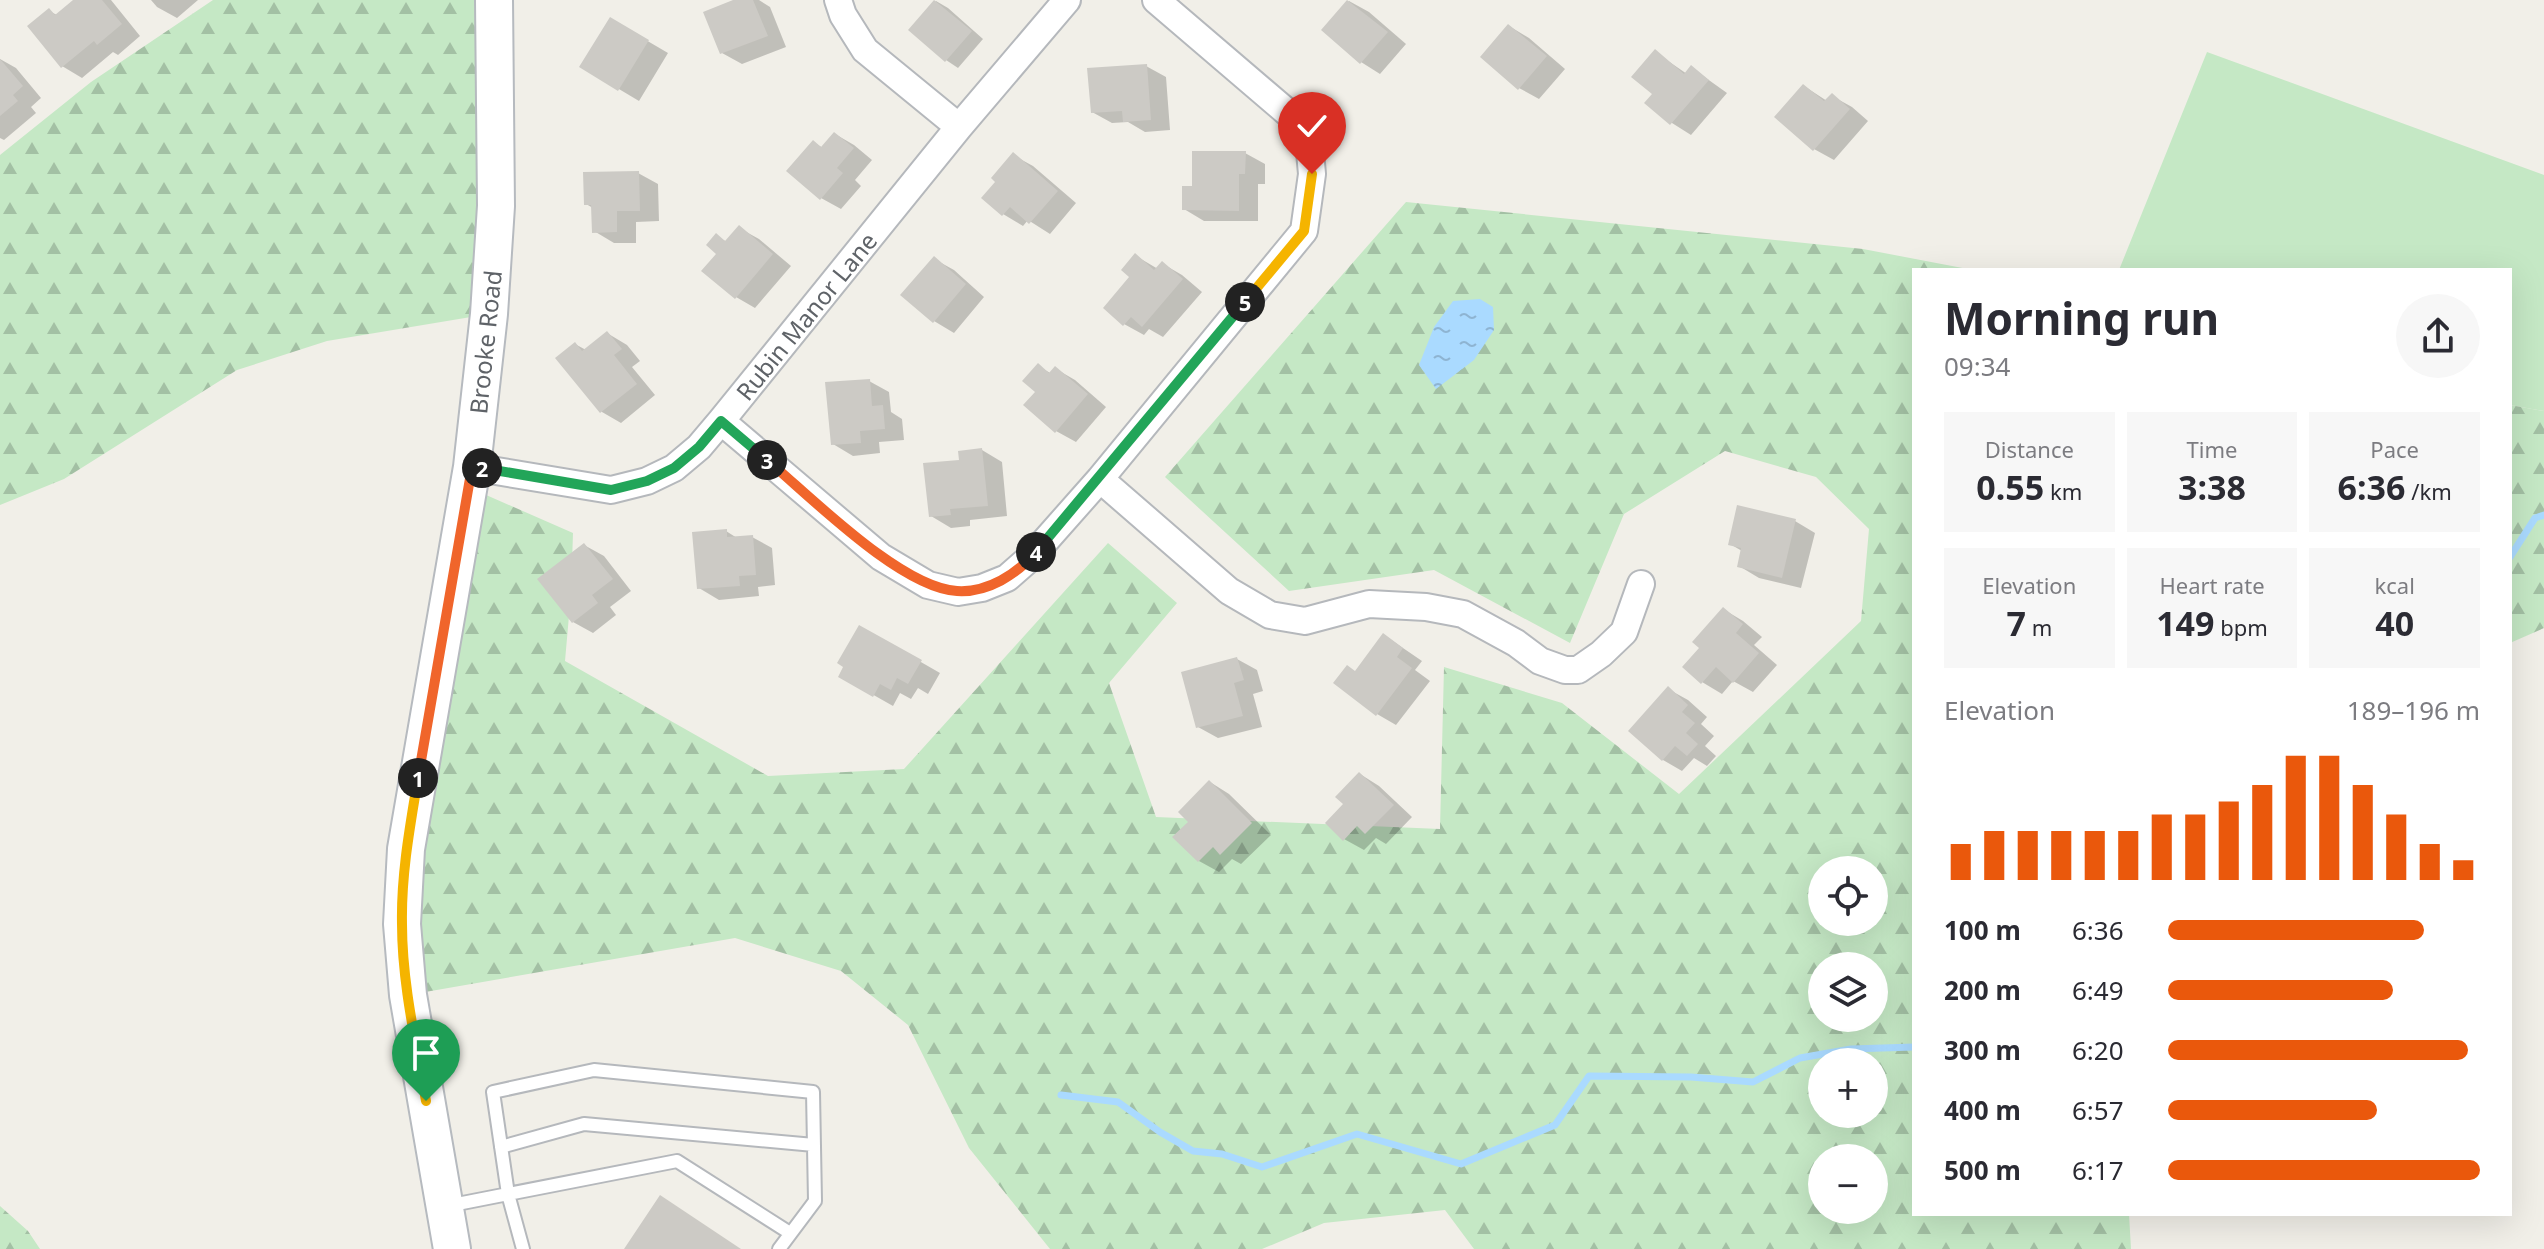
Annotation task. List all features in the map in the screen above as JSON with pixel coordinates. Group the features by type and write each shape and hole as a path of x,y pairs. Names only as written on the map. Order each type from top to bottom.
{"street":[{"name":"Brooke Road","path":"452,1249 408,995 402,924 406,849 472,467 489,314 496,206 494,0"},
{"path":"838,0 843,15 865,50 959,127"},
{"name":"Rubin Manor Lane","path":"472,467 611,490 647,481 674,468 699,447 721,421 959,127 1067,0"},
{"path":"721,421 881,557 928,585 958,592 982,588 1007,578 1031,557 1100,479 1304,231 1312,174 1310,152 1295,119 1156,0"},
{"path":"1100,479 1229,591 1270,615 1305,621 1369,604 1426,607 1463,614 1516,643 1540,661 1565,670 1578,670 1624,632 1641,584"}],"lane":[{"path":"523,1249 508,1194 493,1092 594,1070 813,1092 815,1201 779,1249"},
{"path":"501,1147 584,1124 814,1145"},
{"path":"445,1206 677,1161 790,1233"}],"green space":[{"path":"213,0 488,0 489,314 327,341 237,370 64,479 0,505 0,155 91,82"},
{"path":"2207,52 2544,175 2544,411 2512,405 2512,268 2120,268"},
{"path":"1406,202 1863,249 1963,268 1912,268 1912,1216 2129,1216 2131,1249 1474,1249 1445,1210 1324,1223 1262,1249 1050,1249 969,1148 908,1025 841,971 735,938 408,995 402,924 468,487 573,533 565,661 768,776 904,769 1108,543 1177,603 1109,683 1156,817 1440,829 1444,667 1562,703 1679,794 1861,621 1869,529 1816,477 1725,451 1624,514 1570,643 1434,570 1289,591 1165,477"},
{"path":"2512,405 2544,411 2544,628 2512,642"},
{"path":"0,1206 28,1231 40,1249 0,1249"}],"water":[{"path":"1480,299 1493,307 1494,330 1474,360 1436,389 1419,365 1434,327 1453,301"}],"building":[{"path":"73,0 102,0 122,24 97,45 94,41 61,68 27,26 49,8 55,15"},
{"path":"733,0 753,0 768,36 720,54 703,12"},
{"path":"934,0 972,31 945,62 908,30"},
{"path":"1347,0 1388,32 1360,64 1321,30"},
{"path":"610,17 649,40 618,91 579,67"},
{"path":"1508,24 1547,56 1518,90 1480,57"},
{"path":"1655,49 1684,74 1691,65 1709,80 1670,125 1644,103 1652,94 1631,77"},
{"path":"0,59 23,86 13,95 18,101 0,116"},
{"path":"1147,64 1151,120 1123,122 1122,111 1091,113 1087,68"},
{"path":"1803,84 1824,101 1832,93 1850,109 1813,151 1774,117"},
{"path":"834,132 854,148 837,168 843,173 820,200 786,171 813,140 821,147"},
{"path":"1192,151 1246,151 1245,174 1239,174 1239,211 1182,210 1182,186 1192,186"},
{"path":"1013,152 1058,191 1029,224 1010,207 1002,216 981,198 995,182 991,178"},
{"path":"639,171 640,211 617,211 617,232 592,233 591,205 584,205 583,172"},
{"path":"739,225 773,254 735,299 701,271 716,254 706,245 716,233 725,241"},
{"path":"1135,253 1154,270 1162,261 1183,279 1142,327 1131,317 1123,326 1103,308 1129,277 1121,270"},
{"path":"934,256 966,284 933,323 900,295"},
{"path":"607,331 622,349 614,355 637,384 600,413 555,358 575,342 582,351"},
{"path":"1038,363 1049,373 1055,366 1088,394 1055,433 1023,405 1035,392 1022,381"},
{"path":"870,379 872,406 883,405 885,429 860,431 861,443 831,445 825,382"},
{"path":"982,448 988,506 950,509 951,515 929,517 923,463 959,460 958,451"},
{"path":"1737,505 1796,519 1782,578 1737,567 1741,548 1728,545"},
{"path":"727,529 727,537 753,535 756,575 739,576 740,586 697,589 692,532"},
{"path":"584,543 613,579 592,595 598,603 572,623 537,579"},
{"path":"1723,607 1743,624 1736,633 1759,653 1733,683 1716,667 1701,684 1682,667 1699,648 1692,642"},
{"path":"859,625 922,660 908,684 897,678 891,690 880,684 873,697 838,677 843,667 837,663"},
{"path":"1383,633 1403,648 1397,657 1412,668 1376,716 1333,683 1347,665 1355,671"},
{"path":"1237,657 1244,680 1234,683 1243,716 1196,728 1181,672"},
{"path":"1668,686 1688,705 1682,712 1695,723 1686,733 1698,744 1687,756 1675,746 1662,761 1628,731"},
{"path":"1359,772 1394,805 1365,834 1357,826 1343,841 1325,823 1343,804 1335,797"},
{"path":"1209,780 1252,823 1220,855 1213,847 1198,862 1172,837 1188,822 1178,812"},
{"path":"660,1195 741,1249 624,1249"}],"waterway":[{"path":"2512,554 2535,518 2544,515"},
{"path":"1061,1095 1118,1102 1193,1151 1222,1154 1262,1167 1357,1134 1461,1164 1555,1125 1589,1076 1691,1077 1753,1082 1800,1058 1851,1049 1912,1047"}],"route":[{"path":"426,1101 408,995 402,924 406,849 472,467 611,490 647,481 674,468 699,447 721,421 881,557 928,585 958,592 982,588 1007,578 1031,557 1100,479 1304,231 1312,174"}]}
